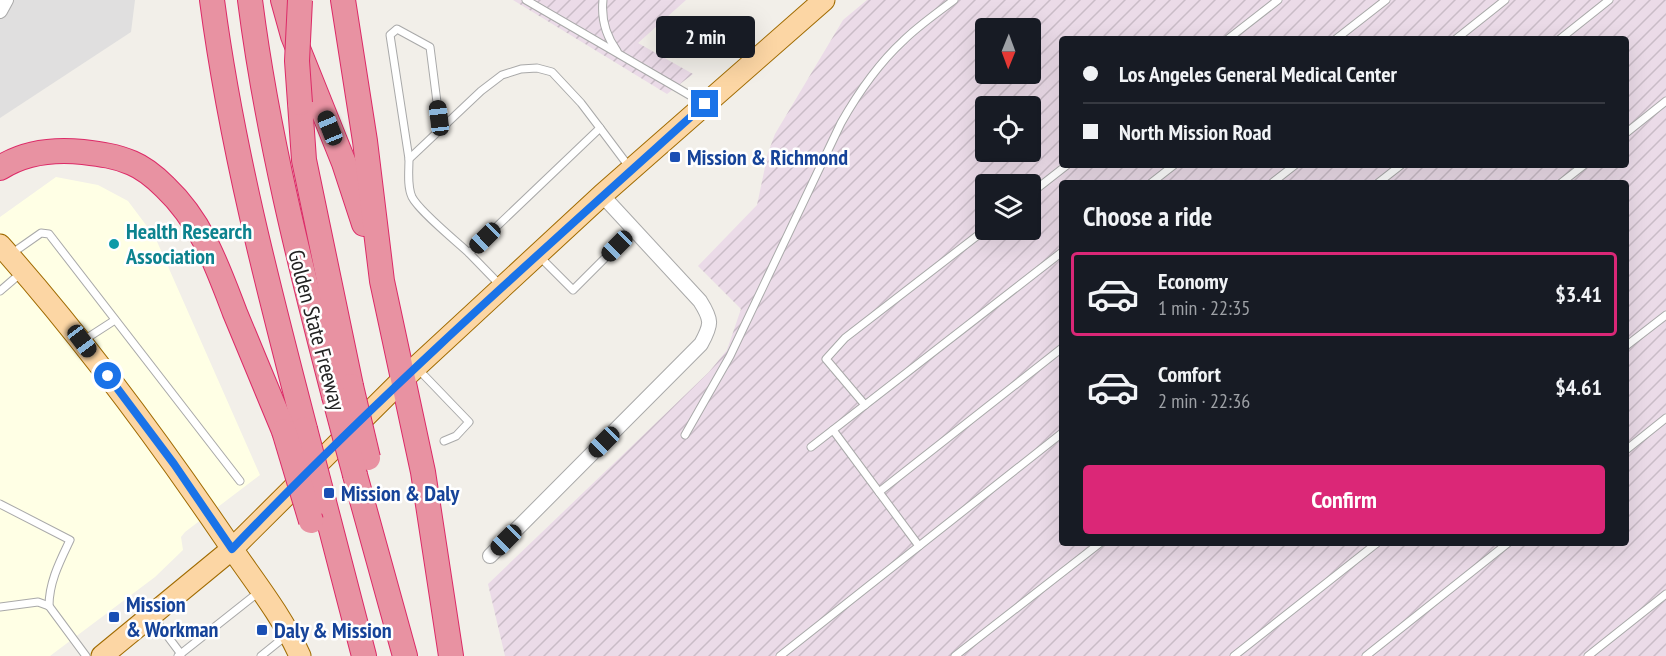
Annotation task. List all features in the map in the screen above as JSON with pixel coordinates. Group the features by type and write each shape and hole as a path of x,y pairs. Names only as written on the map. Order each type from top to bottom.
{"highway":[{"name":"Golden State Freeway","path":"212,0 219,54 241,171 294,430"},
{"name":"Golden State Freeway","path":"250,0 277,166 297,253 342,391"},
{"path":"283,0 293,36 344,163 409,374 451,656"},
{"path":"300,0 297,61 304,160 342,391 361,466 369,524 405,656"},
{"path":"343,0 382,281"},
{"path":"0,168 11,161 31,154 53,151 107,155 134,164 157,179 194,219 294,430 364,656"}],"main road":[{"path":"102,656 232,549 409,374 602,195 824,0"},
{"path":"11,257 82,341 174,464 262,590 300,656"}],"street":[{"path":"0,11 6,0"},
{"path":"490,556 701,344 709,329 710,316 700,301 602,195"}],"lane":[{"path":"526,0 705,104"},
{"path":"603,0 602,15 605,30 621,56"},
{"path":"684,435 730,356 841,123 860,90 880,64 904,40 954,0"},
{"path":"1232,36 1278,0"},
{"path":"1340,36 1386,0"},
{"path":"1460,36 1505,0"},
{"path":"1564,36 1609,0"},
{"path":"446,125 439,118 430,47 397,29 390,35 410,159 412,197 502,288"},
{"path":"410,159 481,91 502,75 521,69 537,68 552,72 581,103 632,170"},
{"path":"1629,130 1666,101"},
{"path":"469,253 600,128"},
{"path":"1041,185 1063,168"},
{"path":"1155,180 1170,168"},
{"path":"1276,180 1291,168"},
{"path":"1382,180 1397,168"},
{"path":"1565,180 1580,168"},
{"path":"538,255 573,290 634,229"},
{"path":"0,291 11,257 42,233 49,234 115,320 124,328 240,481"},
{"path":"865,405 826,359 845,338 975,238"},
{"path":"811,447 1059,254"},
{"path":"1629,344 1666,315"},
{"path":"82,341 115,320"},
{"path":"879,492 1059,350"},
{"path":"409,374 469,422 456,436 444,441"},
{"path":"1629,448 1666,418"},
{"path":"833,430 919,546"},
{"path":"780,656 1059,435"},
{"path":"0,504 70,540 53,578 49,592 49,606"},
{"path":"955,656 1096,546"},
{"path":"1234,656 1373,546"},
{"path":"1366,656 1504,546"},
{"path":"151,614 180,655 262,590"},
{"path":"1588,656 1666,594"},
{"path":"0,607 38,602 49,606 86,656"},
{"path":"261,656 288,634"}],"shaded area":[{"path":"0,0 135,0 131,32 0,118"},
{"path":"513,0 686,0 638,43 693,74 667,94"},
{"path":"867,0 1666,0 1666,656 505,656 488,584 709,372 727,350 741,309 698,266 757,205 768,153 775,134 843,20"},
{"path":"56,177 98,185 128,201 155,237 260,475 185,532 181,537 183,550 155,577 50,656 0,656 0,217"}],"place":[{"name":"Mission & Richmond","path":"675,157"},
{"name":"Health Research Association","path":"114,244"},
{"name":"Mission & Daly","path":"329,493"},
{"name":"Mission & Workman","path":"114,617"},
{"name":"Daly & Mission","path":"262,630"}],"route":[{"path":"108,376 174,464 232,549 402,380 602,195 705,104"}]}
